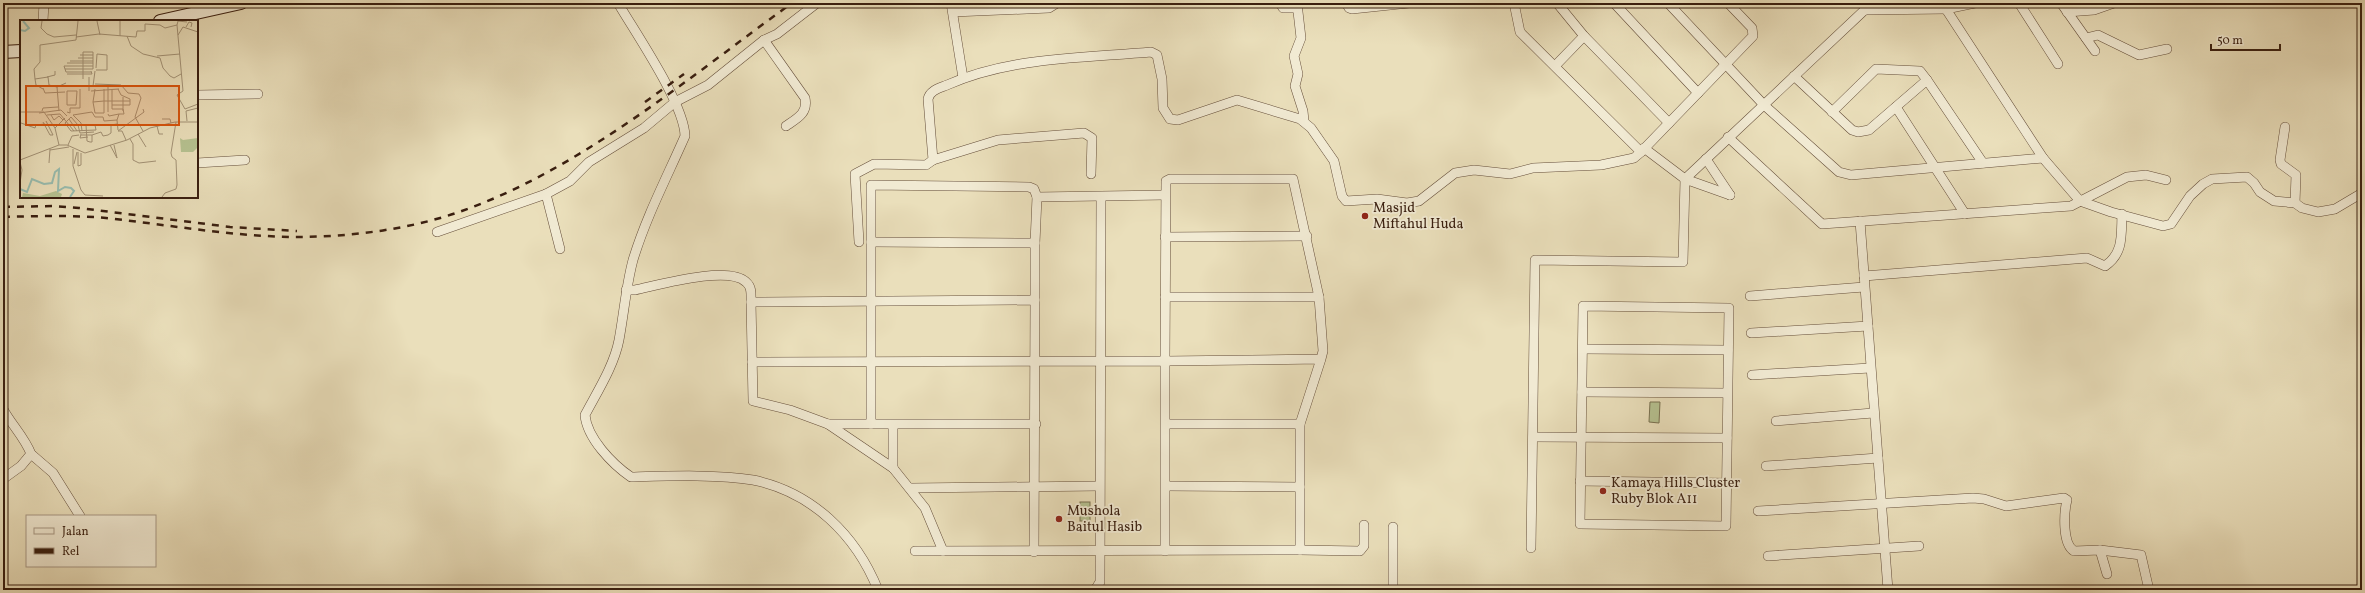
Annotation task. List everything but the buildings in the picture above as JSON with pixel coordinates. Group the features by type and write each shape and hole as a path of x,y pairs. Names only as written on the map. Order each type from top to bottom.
{"main road":[{"path":"165,20 242,3"},
{"path":"3,52 20,51"}],"street":[{"path":"43,20 44,3"},
{"path":"618,3 675,102 685,126 685,136 655,201 634,258 626,290 619,341 613,360 585,414 586,424 594,438 620,469 631,477 753,480 792,493 820,510 846,536 862,558 878,590"},
{"path":"436,232 546,194 570,180 588,162 644,128 675,102 708,85 764,40 777,34 817,3"},
{"path":"951,3 963,78"},
{"path":"953,12 1049,8 1057,3"},
{"path":"1280,3 1283,8 1298,5 1302,38 1294,56 1298,74 1295,89 1303,111 1304,121 1334,161 1342,196 1346,201 1377,199 1412,203 1418,201 1455,173 1474,170 1510,174 1533,168 1601,165 1634,158 1753,36 1754,32 1728,3"},
{"path":"1346,3 1349,8 1352,9 1385,4 1409,3"},
{"path":"1514,3 1520,32 1643,150 1685,179 1730,195 1706,159"},
{"path":"1557,3 1584,36 1669,123"},
{"path":"1614,3 1698,94"},
{"path":"1668,3 1764,105 1840,172 1845,174 2043,158"},
{"path":"1531,548 1534,260 1683,262 1685,179 1872,3"},
{"path":"1866,10 1975,3"},
{"path":"2019,3 2058,64"},
{"path":"2062,3 2095,51"},
{"path":"2068,12 2094,10 2114,3"},
{"path":"1944,6 2043,158 2080,201 2167,226 2172,224 2190,196 2212,179 2247,178 2267,198 2279,202 2295,203 2310,211 2326,212 2340,206 2362,193"},
{"path":"2086,38 2098,34 2139,56 2167,49"},
{"path":"1555,66 1584,36"},
{"path":"764,40 805,98 806,106 803,115 786,126"},
{"path":"933,160 929,95 933,91 963,78 1038,61 1150,52 1157,55 1162,79 1163,108 1170,119 1178,120 1237,100 1304,121"},
{"path":"1832,112 1876,69 1920,70 1983,163"},
{"path":"1794,76 1852,130 1864,132 1869,130 1927,80"},
{"path":"198,95 258,94"},
{"path":"1896,107 1936,166 1965,214"},
{"path":"2285,127 2280,160 2281,164 2296,175 2295,203"},
{"path":"859,242 855,174 874,164 926,165 933,160 998,140 1084,132 1092,138 1091,174"},
{"path":"1728,137 1822,224 2071,206 2127,177 2146,175 2166,180"},
{"path":"198,164 245,160"},
{"path":"1164,551 1166,486 1165,185 1170,179 1293,179 1307,236 1319,297 1323,351 1300,424 1300,550"},
{"path":"871,424 870,187 874,184 1029,187 1034,190 1037,197 1035,243 1036,424 1034,552"},
{"path":"546,194 560,249"},
{"path":"1037,197 1165,195"},
{"path":"1096,590 1100,582 1100,197"},
{"path":"1864,276 2087,258 2105,266 2115,258 2120,249 2122,214"},
{"path":"1860,221 1873,413 1888,590"},
{"path":"1165,237 1307,236"},
{"path":"871,242 1035,243"},
{"path":"626,290 717,275 732,276 745,281 751,288 753,401 790,410 828,424 893,468 911,488 925,508 943,551"},
{"path":"1750,296 1864,287"},
{"path":"1165,297 1319,297"},
{"path":"751,302 1035,300"},
{"path":"1583,306 1729,308 1726,526 1580,524 1583,350 1583,306"},
{"path":"1751,333 1868,326"},
{"path":"1583,350 1728,350"},
{"path":"752,362 1321,359"},
{"path":"1752,376 1870,368"},
{"path":"1582,392 1727,393"},
{"path":"3,408 13,427 27,445 31,454 53,474 79,515"},
{"path":"1776,421 1873,413"},
{"path":"828,424 1036,424"},
{"path":"1166,424 1300,424"},
{"path":"893,425 893,468"},
{"path":"1532,437 1727,438"},
{"path":"3,479 21,466 31,454"},
{"path":"1766,466 1878,458"},
{"path":"1580,481 1726,483"},
{"path":"911,488 1099,486"},
{"path":"1166,486 1300,487"},
{"path":"1758,511 1973,498 1984,499 2006,506 2064,498 2067,500 2064,512 2069,547 2074,551 2100,550 2141,555 2149,590"},
{"path":"915,551 1360,551 1364,546 1364,525"},
{"path":"1393,527 1393,590"},
{"path":"1768,556 1919,546"},
{"path":"2100,550 2106,574"},
{"path":"1100,582 1106,590"}],"green space":[{"path":"1650,402 1660,402 1659,423 1649,422"},
{"path":"1080,502 1090,502 1090,521 1080,521"}],"railway":[{"path":"3,217 93,217 246,235 294,237 356,234 419,224 459,212 504,194 547,172 590,147 673,91 792,3"},
{"path":"645,102 684,74"},
{"path":"3,207 52,206 79,208 230,227 297,231"}],"place":[{"name":"Masjid Miftahul Huda","path":"1365,216"},
{"name":"Kamaya Hills Cluster Ruby Blok A11","path":"1603,491"},
{"name":"Mushola Baitul Hasib","path":"1059,519"}]}
